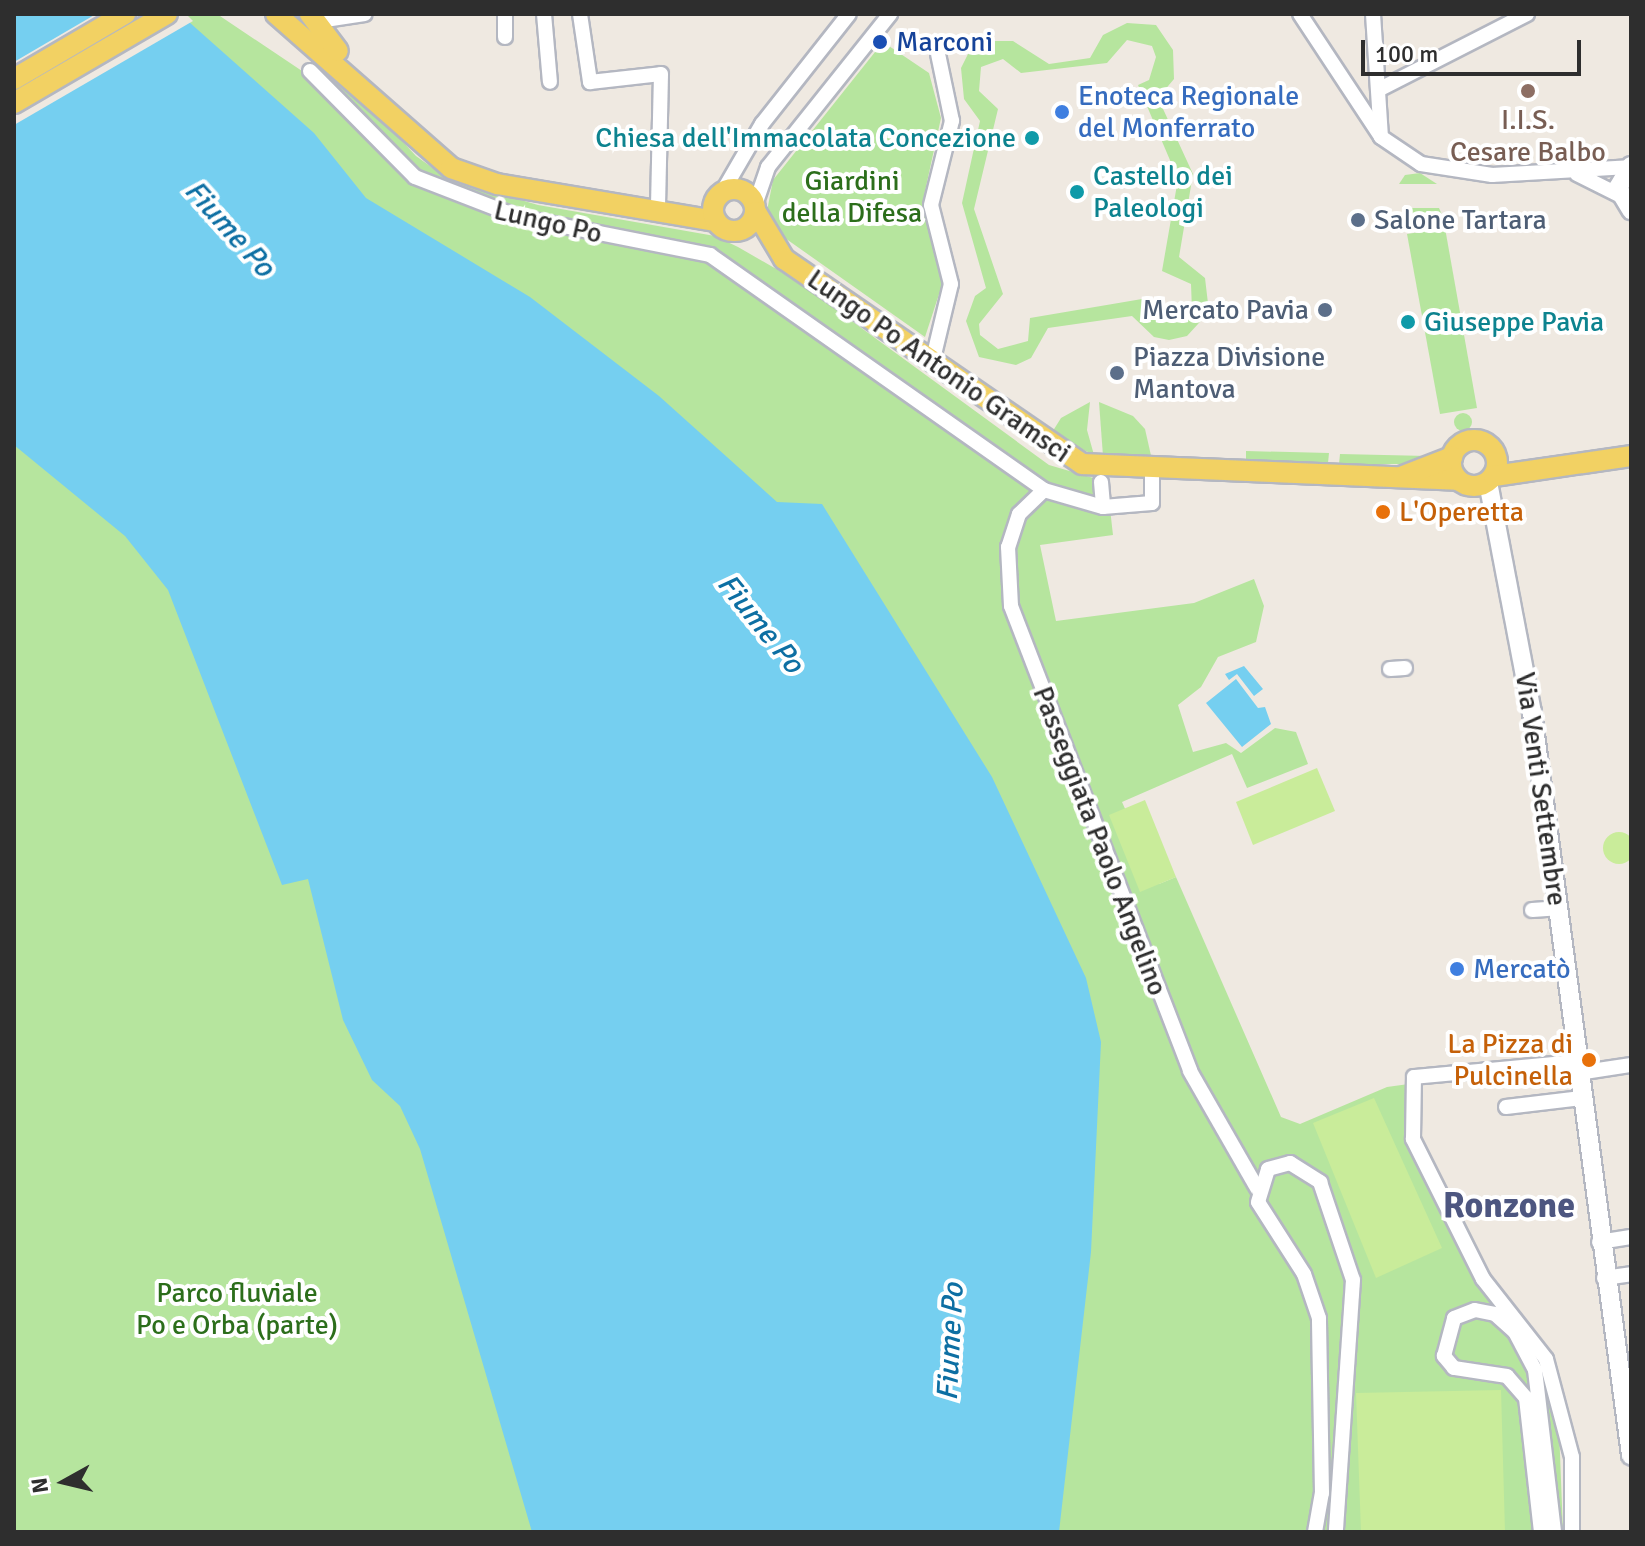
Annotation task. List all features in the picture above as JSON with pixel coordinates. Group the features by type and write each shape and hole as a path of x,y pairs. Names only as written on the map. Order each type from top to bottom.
{"main road":[{"path":"14,79 125,14"},
{"path":"14,103 167,14"},
{"path":"276,14 361,84 420,147 451,168 540,193 663,208 716,221 721,193"},
{"path":"318,17 361,84"},
{"path":"1625,202 1630,167"},
{"path":"663,208 743,190 755,209 739,231"},
{"name":"Lungo Po Antonio Gramsci","path":"755,209 776,250"},
{"name":"Lungo Po Antonio Gramsci","path":"716,221 776,250 932,363 1082,464 1152,473 1457,480"},
{"path":"1546,467 1468,441 1452,457 1457,480 1469,486 1546,467 1631,456"},
{"path":"1491,479 1492,448"},
{"name":"Lungo Po Antonio Gramsci","path":"1395,479 1452,457"},
{"name":"Via Venti Settembre","path":"1491,479 1532,712 1599,1242 1631,1455"}],"street":[{"path":"318,17 365,14"},
{"path":"505,14 505,37"},
{"path":"544,14 550,82"},
{"path":"580,14 590,82 661,74 663,208"},
{"path":"721,193 740,167 762,124 849,14"},
{"path":"755,209 760,182 890,14"},
{"path":"1300,14 1381,137 1421,164 1455,174 1576,174 1630,167"},
{"path":"1373,14 1381,137"},
{"path":"1380,89 1527,14"},
{"path":"932,363 951,284 931,205 952,121 938,54"},
{"name":"Lungo Po","path":"310,71 415,177 518,217 710,255 818,320 943,409 1044,490 1103,507 1152,503 1152,473"},
{"path":"1576,174 1625,202"},
{"path":"1101,482 1103,507"},
{"name":"Passeggiata Paolo Angelino","path":"1044,490 1019,514 1006,579 1015,618 1190,1071 1257,1188 1263,1213 1313,1293 1319,1318 1322,1493 1315,1532"},
{"path":"1532,910 1558,908"},
{"path":"1572,1532 1572,1457 1558,1390 1527,1327 1483,1279 1413,1139 1414,1077 1631,1065"},
{"path":"1506,1107 1581,1098"},
{"path":"1257,1188 1268,1169 1290,1163 1320,1182 1353,1280 1336,1532"},
{"path":"1599,1242 1631,1237"},
{"path":"1604,1278 1631,1274"},
{"path":"1541,1532 1526,1398 1507,1376 1454,1368 1444,1356 1443,1337 1454,1318 1475,1310 1495,1314 1515,1332 1535,1370 1554,1532"}],"green space":[{"name":"Parco fluviale Po e Orba (parte)","path":"180,14 217,14 305,73 324,57 416,156 448,179 538,205 715,236 738,247 797,281 1049,465 1107,482 1113,535 1040,545 1056,621 1194,603 1254,579 1264,606 1256,642 1218,657 1201,687 1178,705 1193,752 1226,743 1241,753 1275,728 1296,732 1308,764 1247,788 1232,754 1122,802 1159,884 1176,877 1281,1117 1300,1124 1387,1087 1416,1083 1410,1137 1477,1270 1539,1356 1559,1428 1563,1532 14,1532 14,125"},
{"path":"1127,23 1156,25 1173,50 1174,79 1158,98 1193,174 1179,257 1205,278 1209,312 1187,336 1169,340 1154,337 1132,316 1048,328 1031,358 1016,365 979,357 966,321 975,296 986,288 962,203 980,121 964,99 961,68 968,54 995,41 1013,41 1049,64 1090,58 1103,35","holes":["1127,40 1152,46 1156,57 1149,80 1138,85 1178,179 1162,271 1191,284 1192,311 1183,320 1158,323 1142,299 1030,318 1028,341 998,349 980,335 979,324 1003,294 974,209 998,109 979,91 981,67 1003,59 1021,73 1107,63"]},
{"name":"Giardini della Difesa","path":"883,42 929,73 941,118 922,205 943,282 925,337 775,231 767,211 773,180"},
{"path":"1420,173 1437,184 1399,184 1405,175"},
{"path":"1409,208 1439,208 1442,215 1411,225 1403,219"},
{"path":"1445,228 1477,408 1440,414 1407,234"},
{"path":"1090,402 1087,430 1094,455 1051,434 1061,418"},
{"path":"1099,402 1133,416 1145,429 1152,460 1103,456"},
{"path":"1463,413 1472,422 1463,431 1454,422"},
{"path":"1246,451 1329,453 1328,463 1246,464"},
{"path":"1340,454 1428,456 1406,464 1339,464"},
{"path":"1317,768 1335,811 1253,845 1236,802"},
{"path":"1145,800 1176,877 1140,892 1109,815"},
{"path":"1619,832 1630,837 1635,848 1630,859 1619,864 1608,859 1603,848 1608,837"},
{"path":"1374,1098 1442,1248 1376,1278 1313,1123"},
{"path":"1501,1390 1505,1532 1361,1532 1356,1393"}],"water":[{"name":"Fiume Po","path":"14,14 180,14 314,133 366,198 530,297 659,396 777,502 822,504 992,777 1086,978 1101,1042 1091,1252 1059,1532 532,1532 420,1149 400,1106 372,1080 343,1020 308,879 282,885 168,590 125,536 14,445"},
{"path":"1244,666 1263,689 1254,696 1237,674 1229,680 1225,674"},
{"path":"1236,679 1258,708 1265,707 1271,724 1242,747 1206,703"}],"pier":[{"path":"96,14 186,14 193,21 14,125 14,62"}],"place":[{"name":"Marconi","path":"880,42"},
{"name":"I.I.S. Cesare Balbo","path":"1528,91"},
{"name":"Enoteca Regionale del Monferrato","path":"1062,112"},
{"name":"Chiesa dell'Immacolata Concezione","path":"1032,138"},
{"name":"Castello dei Paleologi","path":"1077,192"},
{"name":"Salone Tartara","path":"1358,220"},
{"name":"Mercato Pavia","path":"1325,310"},
{"name":"Giuseppe Pavia","path":"1408,322"},
{"name":"Piazza Divisione Mantova","path":"1117,373"},
{"name":"L'Operetta","path":"1383,512"},
{"name":"Mercatò","path":"1457,969"},
{"name":"La Pizza di Pulcinella","path":"1589,1060"}],"district":[{"name":"Ronzone","path":"1509,1206"}]}
